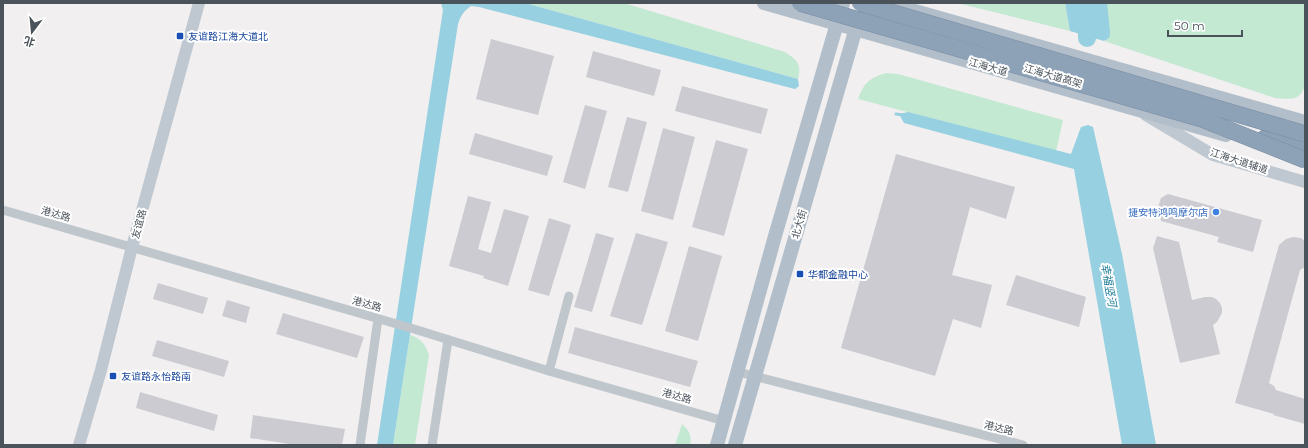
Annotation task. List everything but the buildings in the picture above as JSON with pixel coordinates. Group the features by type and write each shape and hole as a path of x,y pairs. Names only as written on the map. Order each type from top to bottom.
{"highway":[{"name":"江海大道高架","path":"800,3 1305,149"},
{"name":"江海大道高架","path":"860,3 1305,134"},
{"path":"1202,120 1305,159"}],"main road":[{"name":"江海大道","path":"764,3 1305,159"},
{"name":"北大街","path":"717,445 775,236 815,104 836,24 844,3"},
{"name":"北大街","path":"735,445 863,3"},
{"path":"888,3 1305,122"}],"street":[{"name":"友谊路","path":"79,445 99,377 132,247 199,3"},
{"name":"江海大道辅道","path":"1134,109 1213,155 1305,182"},
{"name":"港达路","path":"3,210 394,323 548,370 724,421"},
{"path":"548,370 569,296"},
{"path":"360,445 378,319"},
{"path":"432,445 448,340"},
{"name":"港达路","path":"738,372 1023,445"}],"green space":[{"path":"525,3 624,3 785,52 793,57 798,63 798,79"},
{"path":"957,3 1065,3 1070,31"},
{"path":"1070,3 1305,3 1305,84 1303,90 1298,97 1290,99 1275,98 1104,41 1108,40"},
{"path":"886,73 898,74 1063,120 1056,151 858,99 863,88 868,82"},
{"path":"410,335 422,342 429,355 415,445 393,445"},
{"path":"682,424 686,428 691,438 690,445 675,445"}],"water":[{"path":"441,3 525,3 798,79 799,86 795,89 471,6 460,18 458,24 393,445 377,445 443,10"},
{"path":"1065,3 1107,3 1110,32 1108,39 1104,41 1070,31"},
{"path":"908,112 1071,154 1081,127 1088,125 1093,127 1122,254 1156,445 1122,445 1074,169 904,123 899,114"}],"waterway":[{"name":"幸福竖河","path":"1086,3 1087,38"},
{"path":"896,114 903,115"}],"place":[{"name":"友谊路江海大道北","path":"180,36"},
{"name":"捷安特鸿鸣摩尔店","path":"1216,212"},
{"name":"华都金融中心","path":"800,274"},
{"name":"友谊路永怡路南","path":"113,376"}]}
